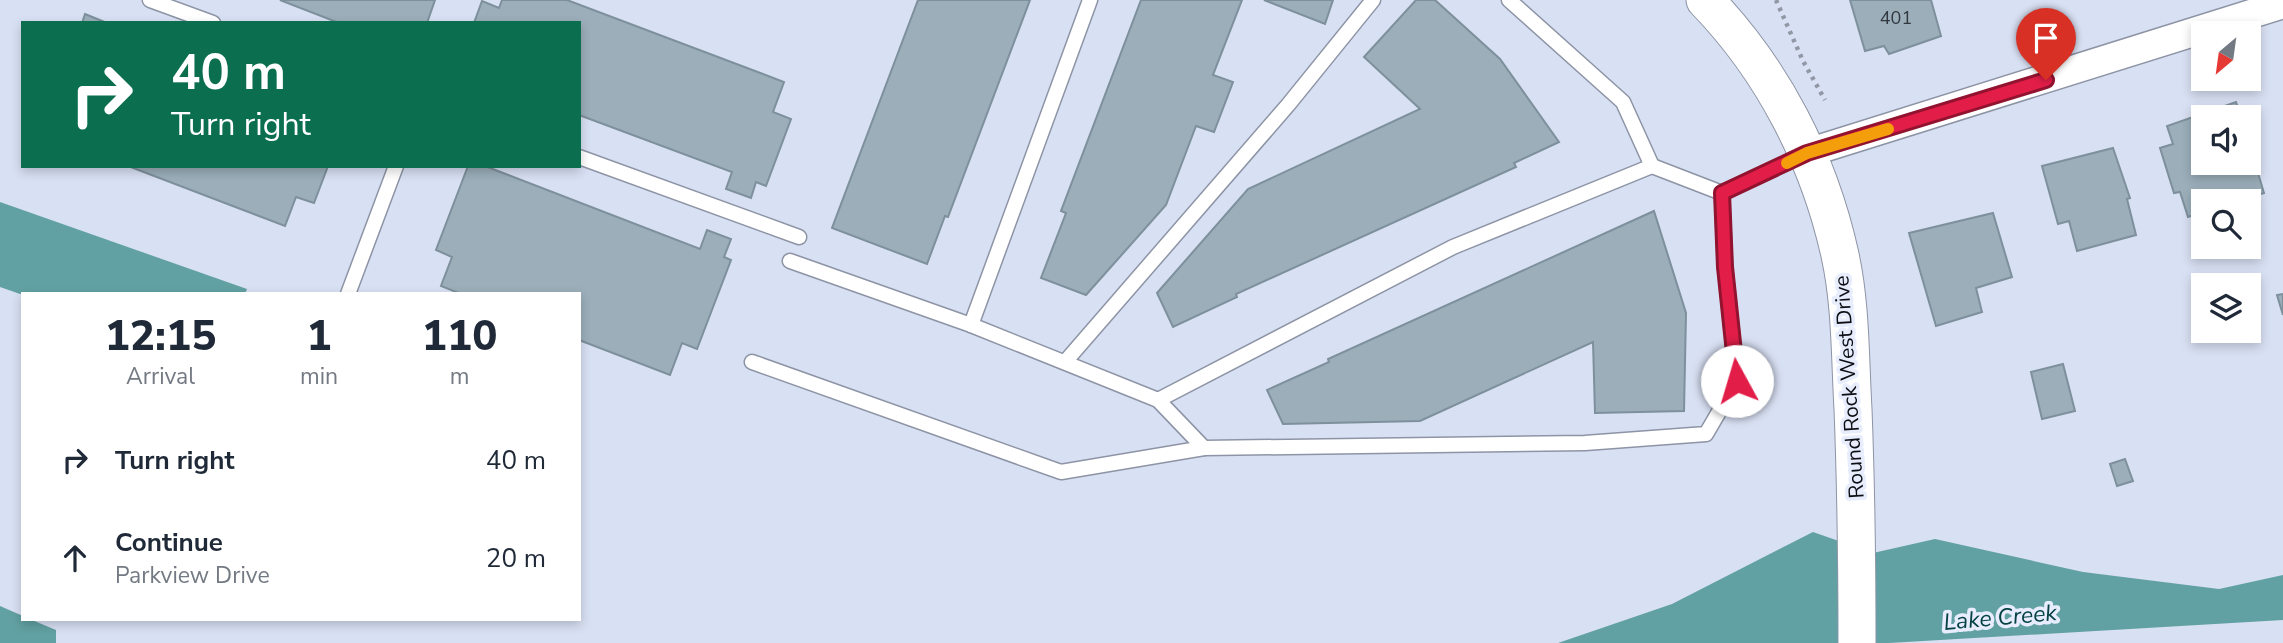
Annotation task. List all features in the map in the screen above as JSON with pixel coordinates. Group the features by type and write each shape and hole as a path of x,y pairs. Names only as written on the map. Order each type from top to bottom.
{"street":[{"name":"Round Rock West Drive","path":"1705,0 1731,27 1765,75 1807,153 1826,204 1840,257 1848,312 1856,484 1857,643"},
{"path":"1807,153 2283,4"}],"lane":[{"path":"150,0 208,21"},
{"path":"971,325 1090,0"},
{"path":"1065,362 1288,105 1373,0"},
{"path":"1508,0 1623,102 1652,166"},
{"path":"1158,400 1453,247 1652,166 1722,193 1807,153"},
{"path":"581,157 799,237"},
{"path":"349,292 395,168"},
{"path":"752,362 1061,471 1204,448 1584,443 1706,434 1737,381 1725,267 1722,193"},
{"path":"790,261 971,325 1158,400 1204,448"}],"path":[{"path":"1776,0 1803,61 1846,142"}],"water":[{"path":"0,202 247,289 246,292 21,292 21,294 0,287"},
{"name":"Lake Creek","path":"1813,532 1873,553 1935,539 2083,572 2219,589 2283,575 2283,620 1889,643 1558,643 1672,604"},
{"path":"0,606 21,615 21,621 34,621 56,630 56,643 0,643"}],"building":[{"path":"280,0 435,0 428,21 334,21"},
{"path":"502,0 567,0 784,82 773,112 791,119 766,186 756,182 751,198 726,189 732,172 581,116 581,21 475,21 482,1 499,8"},
{"path":"918,0 1030,0 948,217 945,216 927,264 832,228"},
{"path":"1141,0 1242,0 1213,75 1233,82 1214,132 1196,126 1166,205 1086,295 1041,278 1066,213 1061,211"},
{"path":"1264,0 1333,0 1325,24"},
{"path":"1416,0 1435,0 1500,59 1559,142 1514,163 1516,167 1236,294 1237,297 1173,327 1157,293 1248,189 1420,109 1364,57"},
{"path":"1850,0 1931,0 1941,36 1889,54 1884,46 1865,51"},
{"path":"85,14 102,21 83,21"},
{"path":"2191,118 2191,175 2259,175 2264,193 2261,194 2261,189 2191,189 2191,216 2188,217 2180,192 2174,193 2160,148 2173,144 2167,126"},
{"path":"2113,148 2130,198 2127,199 2136,235 2077,251 2069,221 2058,224 2042,166"},
{"path":"133,168 327,168 314,203 296,197 285,226"},
{"path":"467,168 490,168 700,249 707,230 731,239 724,257 731,260 697,349 682,343 670,375 581,341 581,292 456,292 441,286 452,257 436,250"},
{"path":"1654,211 1686,313 1684,411 1595,413 1593,342 1420,421 1283,424 1267,390 1329,362 1328,359"},
{"path":"1993,213 2012,277 1976,288 1982,312 1936,326 1909,233"},
{"path":"2283,294 2283,315 2277,295"},
{"path":"2063,364 2075,411 2042,419 2031,372"},
{"path":"2125,459 2133,481 2117,486 2110,464"}],"slow traffic":[{"path":"1787,163 1807,153 1888,129"}],"route":[{"path":"1737,381 1725,267 1722,193 1807,153 2046,80"}]}
